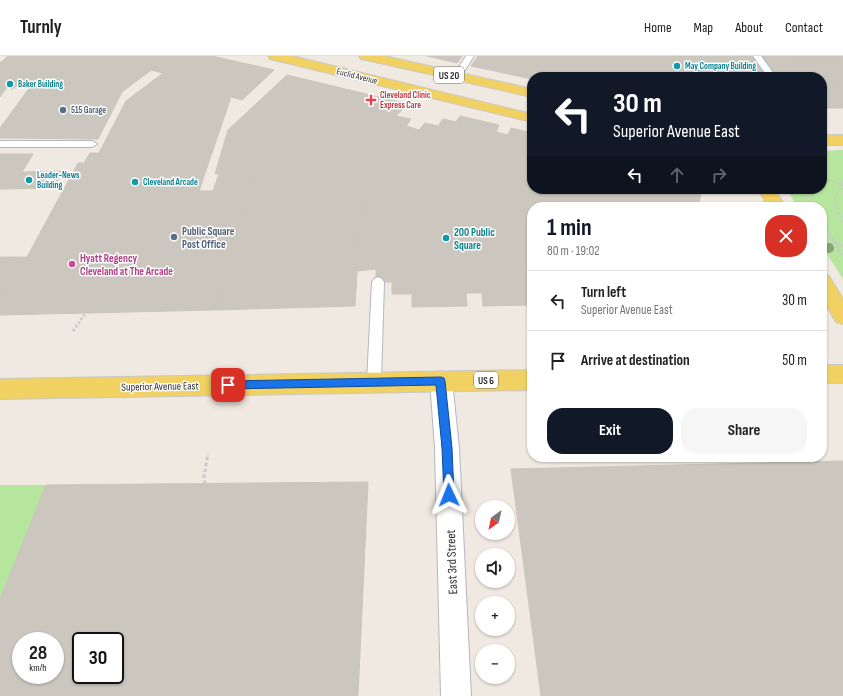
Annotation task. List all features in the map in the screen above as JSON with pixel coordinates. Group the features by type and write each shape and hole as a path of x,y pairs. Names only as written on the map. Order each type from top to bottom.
{"main road":[{"name":"Euclid Avenue","path":"275,56 527,117"},
{"name":"Euclid Avenue","path":"366,56 527,92"},
{"path":"827,140 843,140"},
{"path":"827,289 843,316"},
{"path":"827,374 843,374"},
{"name":"US 6","path":"441,381 527,380"},
{"name":"Superior Avenue East","path":"0,389 441,381"}],"street":[{"name":"East 3rd Street","path":"441,381 447,448 456,696"}],"lane":[{"path":"456,76 470,56"},
{"path":"757,56 768,72"},
{"path":"0,144 92,144"},
{"path":"374,382 378,282"}],"path":[{"path":"827,178 842,184"},
{"path":"842,184 843,193"},
{"path":"842,184 836,191 834,200 843,222"},
{"path":"827,231 843,256"},
{"path":"833,240 843,246"},
{"path":"73,330 86,313"},
{"path":"205,484 204,476 208,454"}],"green space":[{"path":"843,150 843,279 827,254 827,202 795,202 789,194 827,194 827,151"},
{"path":"0,485 46,485 0,599"}],"building":[{"name":"515 Garage","path":"8,56 170,56 122,92 98,139 0,138 0,128 33,83 0,73 0,63"},
{"name":"Cleveland Arcade","path":"170,56 212,56 274,70 242,100 231,97 199,191 213,191 219,174 251,173 215,310 0,315 0,295 22,257 27,257 78,163 84,163 90,153 99,153 126,101 163,73 151,70"},
{"path":"427,56 462,56 457,63"},
{"path":"478,56 562,56 567,72 527,72 527,78 471,66"},
{"path":"562,56 591,56 597,72 567,72"},
{"name":"May Company Building","path":"591,56 752,56 763,72 597,72"},
{"path":"761,56 843,56 843,58 763,59"},
{"path":"843,58 843,87 827,87 827,72 773,72 763,59"},
{"name":"Baker Building","path":"0,73 25,81 12,89 7,87 0,97"},
{"path":"287,75 408,104 396,116 411,119 362,193 355,306 215,310 251,173 215,174 228,130"},
{"path":"827,87 843,87 843,108 827,108"},
{"name":"200 Public Square","path":"460,116 499,125 496,132 508,135 511,128 527,132 527,194 701,194 699,202 527,202 527,305 483,306 482,293 466,293 467,306 412,307 412,294 392,294 392,282 376,282 376,269 357,271 362,193 406,126 419,130 425,123 438,126 443,119 456,122"},
{"name":"Leader-News Building","path":"0,154 33,154 22,172 63,171 53,188 0,189"},
{"path":"0,257 22,257 0,295"},
{"path":"843,461 843,696 541,696 511,469"},
{"path":"368,482 358,696 0,696 0,599 46,485"}],"place":[{"name":"May Company Building","path":"677,66"},
{"name":"Baker Building","path":"10,84"},
{"name":"Cleveland Clinic Express Care","path":"371,100"},
{"name":"515 Garage","path":"63,110"},
{"name":"Leader-News Building","path":"29,180"},
{"name":"Cleveland Arcade","path":"135,182"},
{"name":"Public Square Post Office","path":"174,237"},
{"name":"200 Public Square","path":"446,238"},
{"name":"Hyatt Regency Cleveland at The Arcade","path":"72,264"}],"route":[{"path":"228,385 441,381 447,448 449,495"}]}
